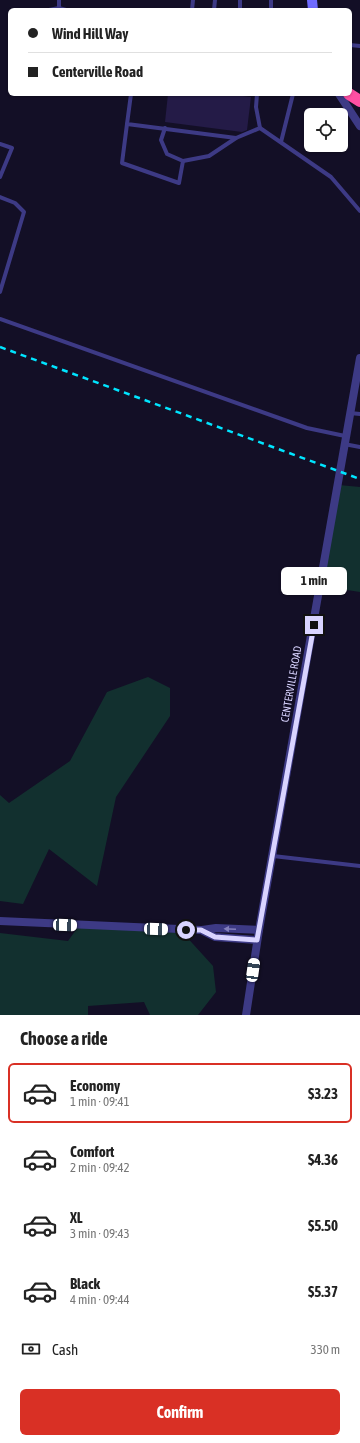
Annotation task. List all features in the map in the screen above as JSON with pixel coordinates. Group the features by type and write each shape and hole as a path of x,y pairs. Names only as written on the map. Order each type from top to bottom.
{"street":[{"path":"340,96 360,126"},
{"name":"CENTERVILLE ROAD","path":"246,1015 257,940 273,856 344,440 358,385 360,358"},
{"path":"0,922 201,930 216,928 259,930"},
{"path":"201,930 215,937 257,940"}],"lane":[{"path":"59,0 59,8"},
{"path":"131,96 122,163 179,183 183,161"},
{"path":"257,96 256,108 260,128 331,177 360,211"},
{"path":"281,142 292,96"},
{"path":"127,124 236,138"},
{"path":"165,128 161,140 167,154 183,161 209,156 236,138 260,128"},
{"path":"0,144 12,148 0,177"},
{"path":"0,197 15,203 24,212 0,292"},
{"path":"0,319 360,446"},
{"path":"350,412 360,414"},
{"path":"273,856 360,866"}],"green space":[{"path":"339,485 360,487 360,592 321,586"},
{"path":"148,677 170,688 170,716 116,797 97,886 49,849 23,904 0,901 0,795 9,803 70,761 107,692"},
{"path":"78,927 183,933 213,966 216,992 198,1015 150,1015 144,1002 88,1006 88,1015 0,1015 0,933 68,941"}],"building":[{"path":"168,96 251,97 247,130 242,132 165,122"}],"railway":[{"path":"0,347 360,479"}],"route":[{"path":"186,930 201,930 215,937 257,940 314,625"}]}
